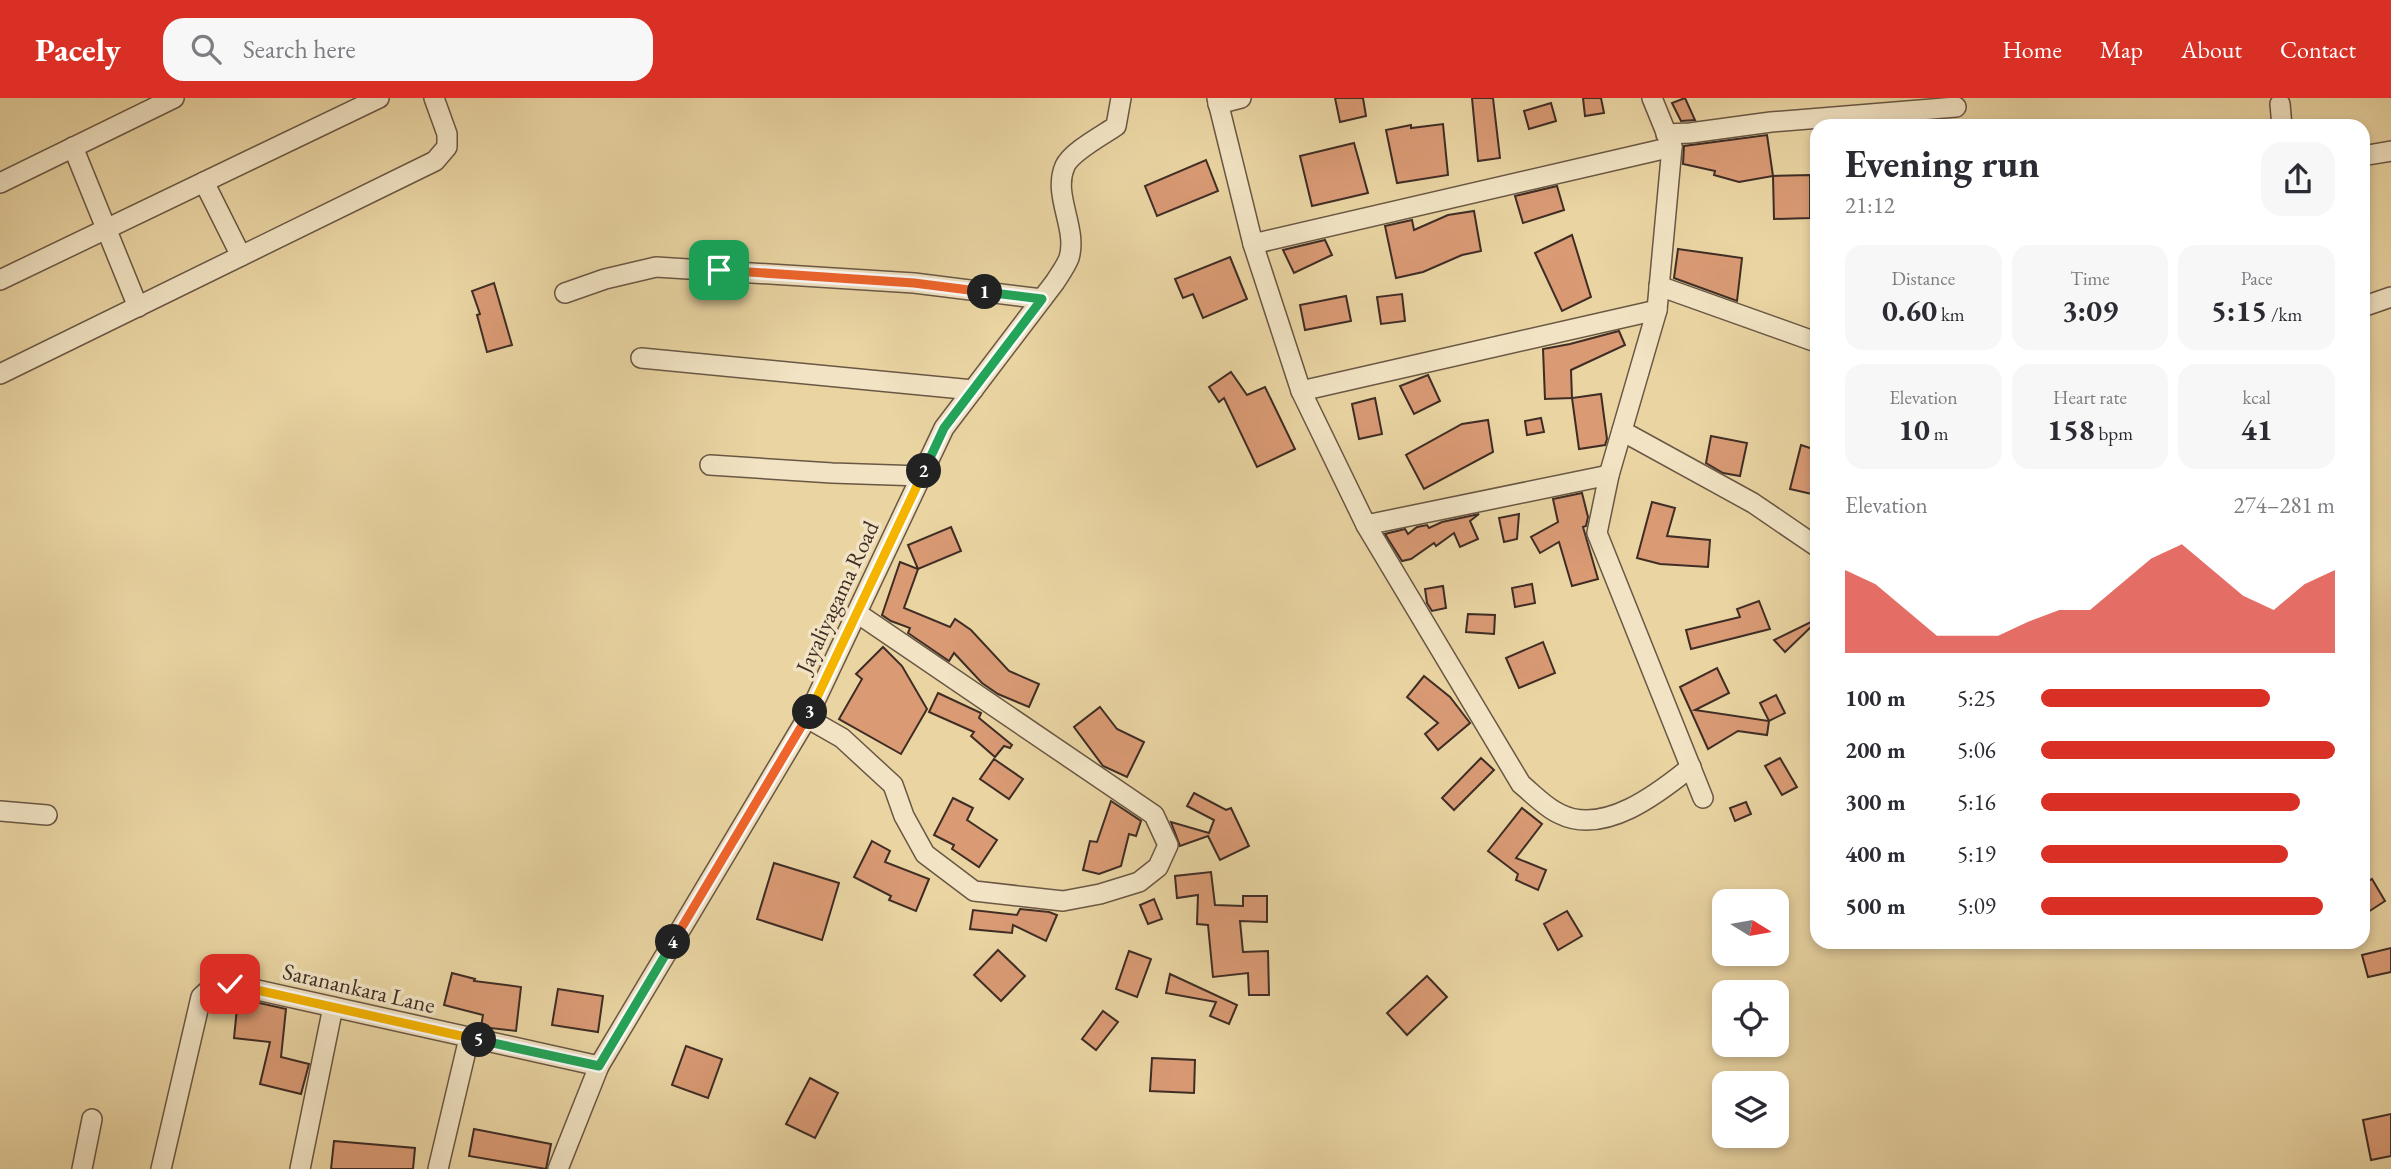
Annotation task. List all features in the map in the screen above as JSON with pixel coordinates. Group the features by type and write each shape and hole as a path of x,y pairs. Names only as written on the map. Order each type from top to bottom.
{"street":[{"path":"0,280 379,98"},
{"path":"0,374 435,160 447,147 447,134 434,98"},
{"name":"Jayaliyagama Road","path":"558,1169 599,1066 807,718 944,428 1042,299 1069,257 1070,233 1061,186 1065,166 1074,155 1116,126 1121,98"},
{"path":"1241,98 1217,101 1253,244 1301,391 1366,525 1521,784 1559,814 1576,819 1608,818 1653,797 1691,767"},
{"path":"1652,98 1669,141 1657,310 1609,475 1597,533 1703,798"},
{"path":"0,183 168,99"},
{"path":"2280,104 2281,119"},
{"path":"1253,244 1669,141 1690,133 1771,122 1956,107"},
{"path":"73,147 138,307"},
{"path":"2370,155 2391,151"},
{"path":"204,182 241,256"},
{"path":"565,293 605,279 656,267 914,283 1042,299"},
{"path":"1659,286 1810,340"},
{"path":"2370,304 2391,297"},
{"path":"1301,391 1657,310"},
{"path":"641,358 973,390"},
{"path":"1622,431 1753,503 1810,542"},
{"path":"710,465 921,476"},
{"path":"1366,525 1609,475"},
{"path":"807,718 842,738 892,785 904,816 925,854 974,891 1063,901 1100,894 1139,882 1158,867 1168,845 1154,815 857,613"},
{"path":"0,811 47,815"},
{"name":"Saranankara Lane","path":"161,1169 201,997 212,987 230,984 599,1066"},
{"path":"300,1169 333,1007"},
{"path":"438,1169 469,1038"},
{"path":"82,1169 92,1119"}],"building":[{"path":"1335,98 1363,98 1366,116 1340,122"},
{"path":"1472,98 1493,98 1500,158 1478,161"},
{"path":"1583,98 1601,98 1604,113 1585,116"},
{"path":"1685,98 1695,120 1681,121 1672,103"},
{"path":"1551,103 1556,121 1529,129 1524,111"},
{"path":"1443,124 1448,175 1397,183 1386,130 1411,125 1411,128"},
{"path":"1767,135 1773,176 1739,182 1714,175 1715,171 1683,164 1684,146"},
{"path":"1354,143 1368,193 1312,206 1300,156"},
{"path":"1206,160 1218,191 1157,216 1145,186"},
{"path":"1810,175 1810,218 1774,219 1773,176"},
{"path":"1557,186 1564,210 1523,223 1515,196"},
{"path":"1474,211 1481,251 1462,255 1423,272 1396,278 1385,226 1412,220 1414,230 1448,215"},
{"path":"1572,235 1591,297 1562,311 1535,253"},
{"path":"1325,240 1332,255 1294,273 1283,250"},
{"path":"1678,249 1742,258 1737,301 1674,278"},
{"path":"1230,257 1247,299 1203,318 1193,294 1183,298 1175,279"},
{"path":"494,283 512,345 487,352 477,315 480,314 472,291"},
{"path":"1402,294 1405,321 1381,324 1377,297"},
{"path":"1346,296 1351,321 1305,330 1300,305"},
{"path":"1619,331 1625,345 1571,370 1572,398 1545,399 1543,349"},
{"path":"1231,372 1247,395 1265,387 1295,449 1257,467 1224,398 1219,402 1209,387"},
{"path":"1428,375 1440,401 1414,414 1400,386"},
{"path":"1601,394 1607,439 1605,445 1579,449 1572,398"},
{"path":"1375,398 1382,434 1359,439 1352,404"},
{"path":"1541,418 1544,432 1527,435 1525,421"},
{"path":"1488,420 1493,452 1424,489 1406,455 1462,424"},
{"path":"1711,436 1747,443 1740,476 1723,473 1706,463"},
{"path":"1801,445 1810,448 1810,494 1790,489"},
{"path":"1582,493 1588,517 1586,526 1583,527 1598,579 1572,586 1559,542 1540,553 1531,537 1558,522 1553,499"},
{"path":"1652,502 1675,508 1667,536 1710,540 1708,567 1660,564 1637,558"},
{"path":"1479,514 1470,521 1478,539 1460,547 1454,533 1436,546 1434,543 1411,559 1402,561 1385,534 1405,529 1408,534 1417,527 1427,525 1429,528 1442,522"},
{"path":"1519,514 1517,539 1504,542 1499,518"},
{"path":"951,527 961,551 918,569 908,545"},
{"path":"900,562 918,569 904,608 950,627 955,619 971,630 1009,671 1039,684 1029,707 998,694 982,683 954,653 949,661 908,633 910,628 882,615"},
{"path":"1532,584 1535,603 1515,607 1512,588"},
{"path":"1443,586 1446,608 1432,611 1427,603 1425,589"},
{"path":"1759,601 1770,629 1691,649 1686,630 1740,617 1737,609"},
{"path":"1468,614 1495,615 1494,634 1466,632"},
{"path":"1810,622 1810,628 1785,652 1774,640"},
{"path":"1543,642 1555,673 1519,688 1506,658"},
{"path":"883,647 902,666 927,709 901,754 839,719 862,679 856,674"},
{"path":"1717,668 1729,693 1695,710 1769,721 1767,735 1738,731 1708,749 1680,687"},
{"path":"1424,676 1450,697 1470,723 1438,750 1425,734 1438,723 1407,697"},
{"path":"938,693 981,713 979,718 1012,745 1010,748 1004,746 995,757 971,736 974,732 929,712"},
{"path":"1776,695 1785,713 1769,721 1760,703"},
{"path":"1100,707 1117,729 1144,742 1127,777 1103,766 1074,727"},
{"path":"1481,758 1494,770 1454,810 1442,798"},
{"path":"1780,758 1797,787 1782,795 1765,766"},
{"path":"994,759 1023,779 1009,799 980,779"},
{"path":"1194,793 1226,810 1231,808 1249,846 1220,860 1208,836 1180,846 1171,822 1209,833 1214,820 1187,806"},
{"path":"953,798 973,808 967,820 997,840 979,867 952,849 954,845 934,835"},
{"path":"1111,801 1141,821 1136,836 1129,834 1121,866 1099,874 1083,870 1090,841 1097,842"},
{"path":"1746,802 1751,814 1735,821 1730,808"},
{"path":"1522,808 1542,824 1516,858 1546,870 1538,890 1516,880 1518,874 1488,851"},
{"path":"872,841 890,851 885,862 929,879 916,911 889,900 891,896 854,877"},
{"path":"774,863 839,883 822,940 757,919"},
{"path":"1211,872 1215,905 1243,906 1243,896 1267,896 1267,922 1240,921 1243,952 1268,951 1269,995 1249,995 1248,973 1213,977 1208,925 1197,924 1198,895 1177,898 1175,876"},
{"path":"2372,879 2385,901 2370,911"},
{"path":"1154,899 1162,919 1148,924 1140,905"},
{"path":"1020,909 1057,915 1046,941 1013,925 1012,933 970,929 973,910 1017,915"},
{"path":"1567,911 1582,936 1558,950 1544,924"},
{"path":"2391,948 2391,972 2368,977 2362,955"},
{"path":"998,950 1025,976 1001,1001 974,975"},
{"path":"1129,951 1151,959 1137,997 1116,989"},
{"path":"452,973 475,979 474,981 521,987 516,1031 481,1027 483,1015 444,1005"},
{"path":"1170,974 1237,1005 1229,1024 1210,1016 1216,1002 1166,993"},
{"path":"1427,976 1447,997 1407,1035 1387,1013"},
{"path":"558,989 603,996 598,1032 552,1025"},
{"path":"238,998 286,1009 281,1057 309,1064 301,1094 260,1084 270,1042 234,1038"},
{"path":"1103,1011 1118,1022 1096,1050 1082,1039"},
{"path":"686,1046 722,1059 708,1098 672,1085"},
{"path":"1152,1058 1195,1060 1194,1093 1150,1091"},
{"path":"810,1078 838,1093 815,1138 786,1124"},
{"path":"2391,1114 2391,1156 2371,1160 2363,1120"},
{"path":"474,1129 551,1144 546,1169 469,1156"},
{"path":"334,1141 415,1148 413,1169 331,1169"}],"route":[{"path":"230,984 599,1066 807,718 944,428 1042,299 914,283 719,270"}]}
